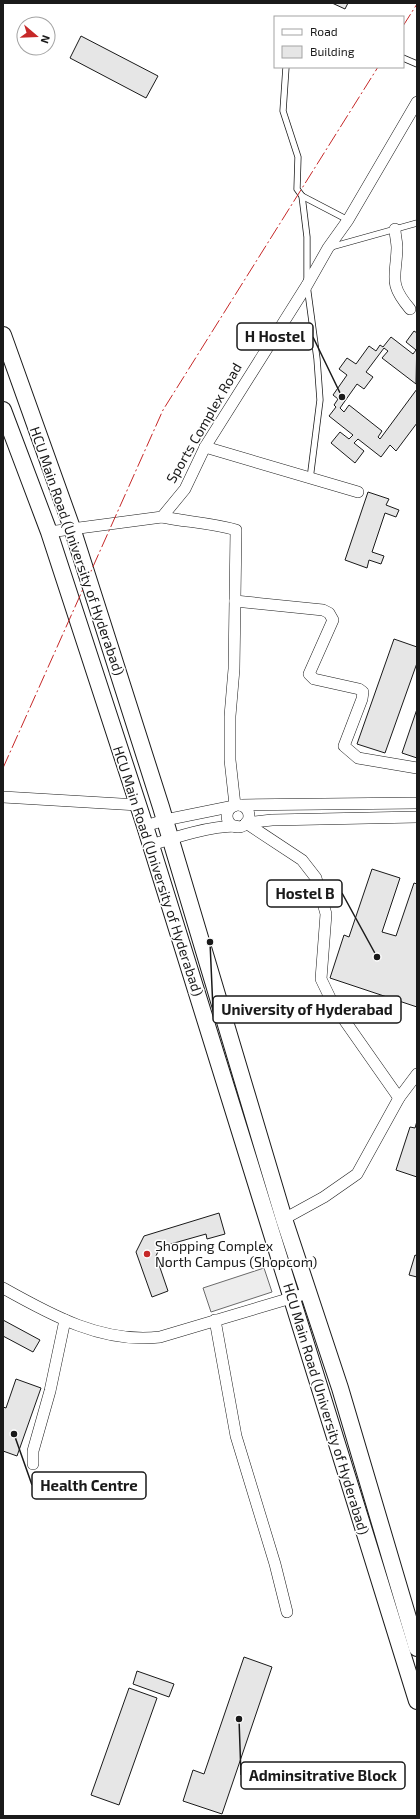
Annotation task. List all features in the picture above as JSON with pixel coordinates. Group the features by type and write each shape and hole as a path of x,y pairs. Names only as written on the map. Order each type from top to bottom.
{"street":[{"name":"Sports Complex Road","path":"162,517 185,489 205,447 328,248 348,220 417,102"},
{"path":"395,229 397,248 394,284 401,298 410,308"},
{"name":"HCU Main Road (University of Hyderabad)","path":"3,335 72,528 165,820 284,1219 340,1388 417,1648"},
{"name":"HCU Main Road (University of Hyderabad)","path":"3,410 49,532 145,826 417,1701"},
{"path":"205,447 358,492"},
{"path":"49,532 162,517 199,524 219,525 236,530 230,760 237,805 249,813 241,825"},
{"path":"235,600 322,610 329,613 333,620 309,674 314,679 359,689 363,692 362,699 344,746 358,758 417,768"},
{"path":"3,797 138,805"},
{"path":"145,826 165,820 237,805 417,803"},
{"path":"237,805 229,810 227,817 230,823 241,825 302,860 316,878 326,914 321,979 333,1004 399,1098"},
{"path":"151,845 226,826 272,820 417,817"},
{"path":"284,1219 324,1197 357,1174 399,1098 417,1074"},
{"path":"3,1288 65,1320 105,1335 139,1340 160,1337 308,1293"},
{"path":"33,1464 33,1451 50,1390 65,1320"},
{"path":"215,1320 236,1436 275,1564 287,1612"}],"lane":[{"path":"404,58 417,64"},
{"path":"286,68 283,111 298,157 297,189 302,196 348,220"},
{"path":"302,196 307,237 306,285 317,359 320,400 310,479"},
{"path":"328,248 417,223"}],"shaded area":[{"path":"264,1268 272,1292 211,1312 203,1288"}],"building":[{"path":"332,3 348,3 345,9"},
{"path":"81,36 158,76 146,98 70,58"},
{"path":"414,331 417,333 416,384 382,358 388,351 384,348 366,372 373,377 364,389 357,384 340,408 344,412 349,405 382,431 378,437 380,439 417,389 417,423 396,451 390,445 381,457 358,439 354,443 364,451 355,463 331,443 340,432 349,439 353,435 329,416 336,407 334,405 338,399 333,395 347,375 339,369 347,358 356,364 369,346 376,351 380,345 383,347 391,337 413,354 416,350 406,342"},
{"path":"368,492 389,499 386,505 399,510 396,517 385,513 372,552 384,556 381,564 369,560 367,568 345,560"},
{"path":"394,639 417,647 417,663 385,753 357,744"},
{"path":"417,709 417,758 402,753"},
{"path":"372,869 400,878 382,932 396,936 414,883 417,884 417,1007 330,978 344,935 349,937"},
{"path":"417,1121 417,1177 396,1170 410,1127 415,1128"},
{"name":"Shopping Complex North Campus (Shopcom)","path":"219,1213 225,1234 207,1239 206,1234 160,1247 156,1256 168,1291 152,1297 136,1252 144,1236"},
{"path":"415,1255 417,1256 417,1277 409,1275"},
{"path":"3,1320 40,1340 33,1352 3,1336"},
{"path":"16,1379 41,1388 17,1456 3,1451 3,1407 6,1408"},
{"path":"244,1657 272,1667 222,1814 183,1801 193,1770 204,1774"},
{"path":"137,1671 174,1684 169,1697 133,1684"},
{"path":"129,1688 157,1698 119,1805 91,1795"}],"power":[{"path":"404,24 417,4"},
{"path":"3,768 163,410 377,68"}],"place":[{"name":"H Hostel","path":"342,397"},
{"name":"University of Hyderabad","path":"210,942"},
{"name":"Hostel B","path":"377,957"},
{"name":"Shopping Complex North Campus (Shopcom)","path":"147,1254"},
{"name":"Health Centre","path":"14,1434"},
{"name":"Adminsitrative Block","path":"239,1719"}]}
